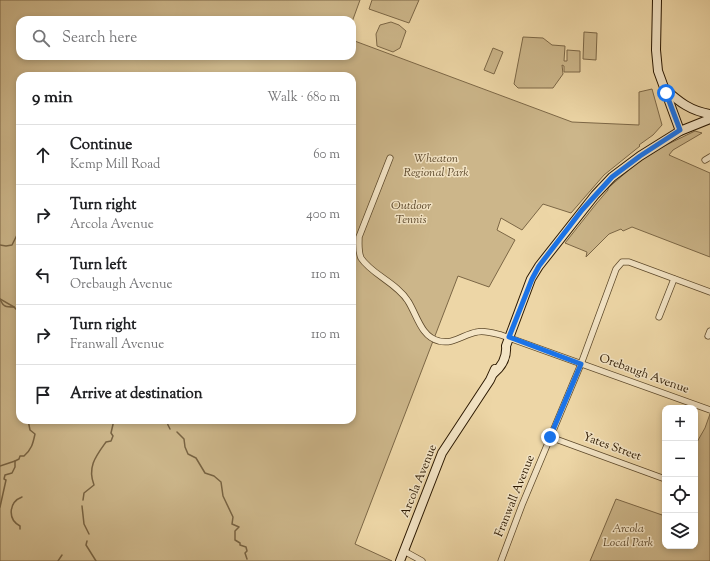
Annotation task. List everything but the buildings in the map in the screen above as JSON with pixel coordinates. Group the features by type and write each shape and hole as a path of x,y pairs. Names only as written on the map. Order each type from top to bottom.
{"street":[{"path":"657,0 656,50 658,71 680,130"},
{"path":"664,87 676,100 688,108 700,113 710,114"},
{"name":"Arcola Avenue","path":"400,561 442,453 494,373 495,366 502,349 506,346 532,279 539,266 582,210 612,177 640,156 680,130 710,119"},
{"name":"Orebaugh Avenue","path":"390,158 359,237 358,247 361,257 369,267 402,293 408,301 422,328 430,338 443,342 453,341 476,332 489,332 509,337 710,410"},
{"name":"Franwall Avenue","path":"501,561 550,437 581,364 616,269 622,262 629,262 674,279"},
{"path":"659,317 674,279 710,292"},
{"name":"Yates Street","path":"550,437 662,478"},
{"path":"404,552 422,561"}],"green space":[{"name":"Wheaton Regional Park","path":"0,0 360,0 354,16 16,16 16,60 356,60 356,41 572,122 639,125 639,92 652,89 662,125 653,135 604,175 571,213 543,204 522,230 501,218 497,230 515,240 489,287 458,276 355,544 392,561 0,561"},
{"path":"372,0 419,0 409,23 369,9"},
{"path":"391,22 399,25 406,31 400,48 393,52 377,46 376,34 380,25"},
{"path":"584,32 597,33 596,60 583,59"},
{"path":"523,37 543,38 552,45 565,46 564,61 567,61 567,50 580,51 580,72 564,72 564,66 562,65 563,74 553,88 518,88 514,84"},
{"path":"493,48 503,52 494,74 484,70"},
{"path":"695,131 702,133 673,150 669,155 710,173 710,257 632,227 623,231 621,229 609,234 586,257 587,252 565,243 608,190 608,188 637,163 664,146"},
{"name":"Arcola Local Park","path":"710,414 710,561 590,561 616,499 662,515 662,549 698,549 698,440 705,428"}],"waterway":[{"path":"0,245 12,245 16,237"},
{"path":"0,299 2,304 7,307 14,307 16,309"},
{"path":"0,299 14,307"},
{"path":"0,507 6,480 4,479 5,475 12,473 15,467 15,461 19,459 20,456 24,456 33,443 35,434 30,430 29,424"},
{"path":"83,500 84,493 94,485 92,479 92,467 96,457 106,442 111,441 113,436 111,433 113,424"},
{"path":"168,424 170,429"},
{"path":"177,432 184,439 188,454 196,458 205,473 214,476 221,482 223,496 233,517 232,524 239,527 235,531 235,540 240,543 240,545 246,547 247,551 245,553 247,559"},
{"path":"0,466 15,461"},
{"path":"20,529 20,526 13,519 11,511 14,503 22,497"},
{"path":"82,506 84,524 89,534"},
{"path":"87,541 86,545 96,561"},
{"path":"58,561 62,555"}],"route":[{"path":"550,437 581,364 509,337 532,279 539,266 582,210 612,177 640,156 680,130 666,93"}],"park label":[{"name":"Outdoor Tennis","path":"411,213"}]}
